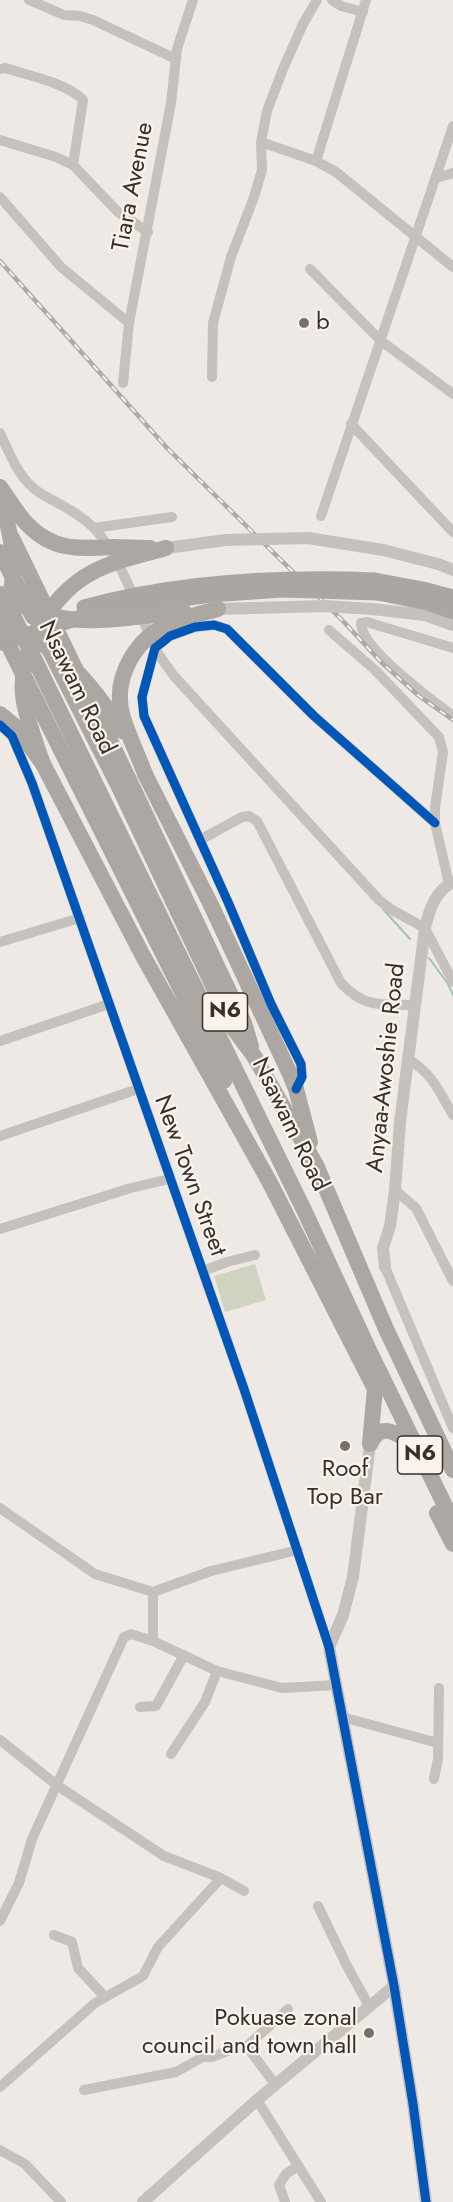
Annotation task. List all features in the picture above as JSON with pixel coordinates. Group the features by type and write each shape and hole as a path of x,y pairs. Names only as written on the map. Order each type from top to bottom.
{"highway":[{"path":"0,487 25,523 38,534 58,545 82,550 114,547 166,548"},
{"path":"0,498 14,557 10,602 0,622"},
{"path":"0,514 244,1023 254,1056"},
{"path":"43,764 24,701 23,681 32,644 40,626 54,604 91,573 166,548"},
{"name":"Nsawam Road","path":"0,552 120,789 233,1028 254,1056 316,1165 386,1329 452,1467"},
{"name":"Nsawam Road","path":"0,588 304,1210 453,1522"},
{"path":"0,594 44,615 83,621 218,609"},
{"path":"218,609 173,622 156,631 138,647 123,675 121,694 123,716 146,774 296,1089 316,1165"},
{"path":"0,627 205,1038 269,1181"},
{"path":"0,627 14,629 35,640 56,652 76,668 107,707 146,774"},
{"path":"0,714 18,729 43,764 143,956 269,1181 453,1544"},
{"path":"370,1444 375,1388"},
{"path":"370,1444 374,1436 383,1430 399,1435"}],"main road":[{"path":"0,633 107,600 190,585 286,579 423,589 453,597"},
{"path":"0,643 88,615 211,595 282,590 376,587 453,612"}],"street":[{"path":"29,0 64,15 93,20 176,58"},
{"name":"Tiara Avenue","path":"123,383 129,323 171,103 176,58 193,0"},
{"path":"212,377 213,322 231,257 254,197 261,170 261,142 267,111 303,24 317,0"},
{"path":"332,0 341,6 363,12"},
{"path":"316,161 366,0"},
{"path":"0,69 5,68 58,85 76,93 83,100 73,165"},
{"path":"321,516 436,178 450,151 453,126"},
{"path":"0,140 57,157 73,165 118,212 148,232"},
{"path":"261,142 316,161 350,183 453,267"},
{"path":"436,178 453,173"},
{"path":"0,197 61,267 129,323"},
{"path":"310,269 381,341 453,394"},
{"path":"351,424 453,532"},
{"path":"0,433 25,479 38,492 65,505 94,528 113,555 155,648 174,676 380,900 392,910 425,928 453,982"},
{"path":"94,528 172,517"},
{"path":"166,548 226,540 308,538 383,550 453,570"},
{"path":"218,609 325,606 372,609 425,615 453,625"},
{"path":"453,648 367,621 361,623 361,629 369,644 453,716"},
{"path":"296,1089 302,1077 301,1064 271,1004 144,716 142,698 155,648 170,636 195,627 214,626 227,629 314,716 435,823"},
{"path":"329,630 375,670 435,730 448,751 435,808 435,823 451,883"},
{"path":"375,670 385,659"},
{"name":"New Town Street","path":"0,726 12,736 20,754 80,918 298,1550 329,1647"},
{"path":"200,840 242,817 249,816 256,821 341,983 358,999 368,1003 415,1005"},
{"name":"Anyaa-Awoshie Road","path":"385,1267 383,1248 390,1226 395,1190 408,1059 425,928 430,909 451,883"},
{"path":"0,942 80,918"},
{"path":"0,1041 109,1004"},
{"path":"408,1059 423,1067 429,1074 453,1114"},
{"path":"0,1136 138,1089"},
{"path":"0,1229 131,1188 169,1179"},
{"path":"395,1190 416,1208 453,1281"},
{"path":"202,1271 255,1255"},
{"path":"385,1267 453,1428"},
{"path":"370,1444 353,1577 343,1614 329,1647 394,1986 426,2202"},
{"path":"0,1508 95,1574 153,1592 211,1571 298,1550"},
{"path":"153,1592 153,1641"},
{"path":"0,1921 19,1883 32,1839 124,1637 131,1634 153,1641 217,1671 282,1688 337,1685"},
{"path":"140,1707 156,1706 184,1655"},
{"path":"171,1754 205,1702 217,1671"},
{"path":"434,1779 438,1759 438,1688"},
{"path":"342,1717 438,1743"},
{"path":"0,1740 58,1786 165,1856 221,1878 244,1891"},
{"path":"0,2087 105,1997 143,1976 158,1947 221,1878"},
{"path":"318,1906 369,2006"},
{"path":"54,1935 72,1942 78,1968 105,1997"},
{"path":"143,2202 275,2084 394,1986"},
{"path":"246,2047 288,2009"},
{"path":"84,2090 176,2072 203,2057 212,2057 240,2046 246,2047 275,2084"},
{"path":"257,2100 321,2202"},
{"path":"0,2150 25,2164 61,2202"},
{"path":"285,2202 279,2185 286,2174 298,2166"}],"green space":[{"path":"255,1264 266,1300 225,1312 214,1276"}],"waterway":[{"path":"383,909 410,939"},
{"path":"429,958 453,995"}],"railway":[{"path":"0,261 167,448 343,621 382,663 419,696 453,720"}],"cycle path":[{"path":"296,1089 302,1077 301,1064 271,1004 228,902 144,716 142,697 155,648 170,636 195,627 214,625 227,629 314,716 435,823"},
{"path":"0,725 12,736 32,783 244,1389 329,1647 394,1986 426,2202"}],"place":[{"name":"b","path":"304,323"},
{"name":"Roof Top Bar","path":"345,1446"},
{"name":"Pokuase zonal council and town hall","path":"369,2033"}]}
